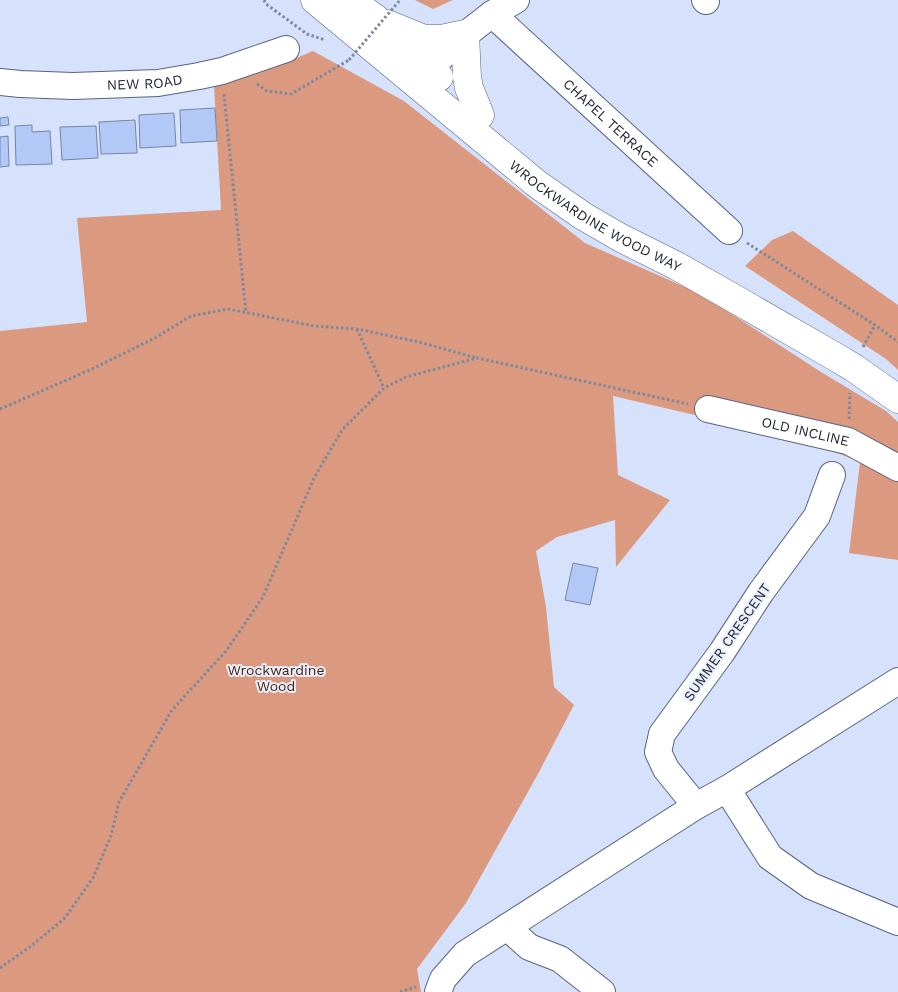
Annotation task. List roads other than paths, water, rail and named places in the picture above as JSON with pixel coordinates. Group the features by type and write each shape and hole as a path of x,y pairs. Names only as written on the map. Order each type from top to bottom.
{"main road":[{"name":"WROCKWARDINE WOOD WAY","path":"315,0 480,115 518,147 576,190 796,316 857,361 898,399"},
{"name":"WROCKWARDINE WOOD WAY","path":"350,0 374,18 423,76 537,184 583,216 621,238 898,384"},
{"path":"374,18 424,39 441,39 465,34 466,77 480,115"}],"street":[{"path":"423,76 465,34 492,14 516,0"},
{"name":"CHAPEL TERRACE","path":"492,14 729,231"},
{"name":"NEW ROAD","path":"0,82 73,86 158,83 228,69 286,49"},
{"name":"OLD INCLINE","path":"708,409 848,441 898,468"},
{"name":"SUMMER CRESCENT","path":"696,806 666,769 658,752 662,734 722,652 761,592 817,516 832,475"},
{"path":"440,985 465,954 696,806 727,789 898,681"},
{"path":"727,789 770,857 811,886 898,922"},
{"path":"507,927 529,947 560,959 602,992"}],"park label":[{"name":"Wrockwardine Wood","path":"276,678"}]}
